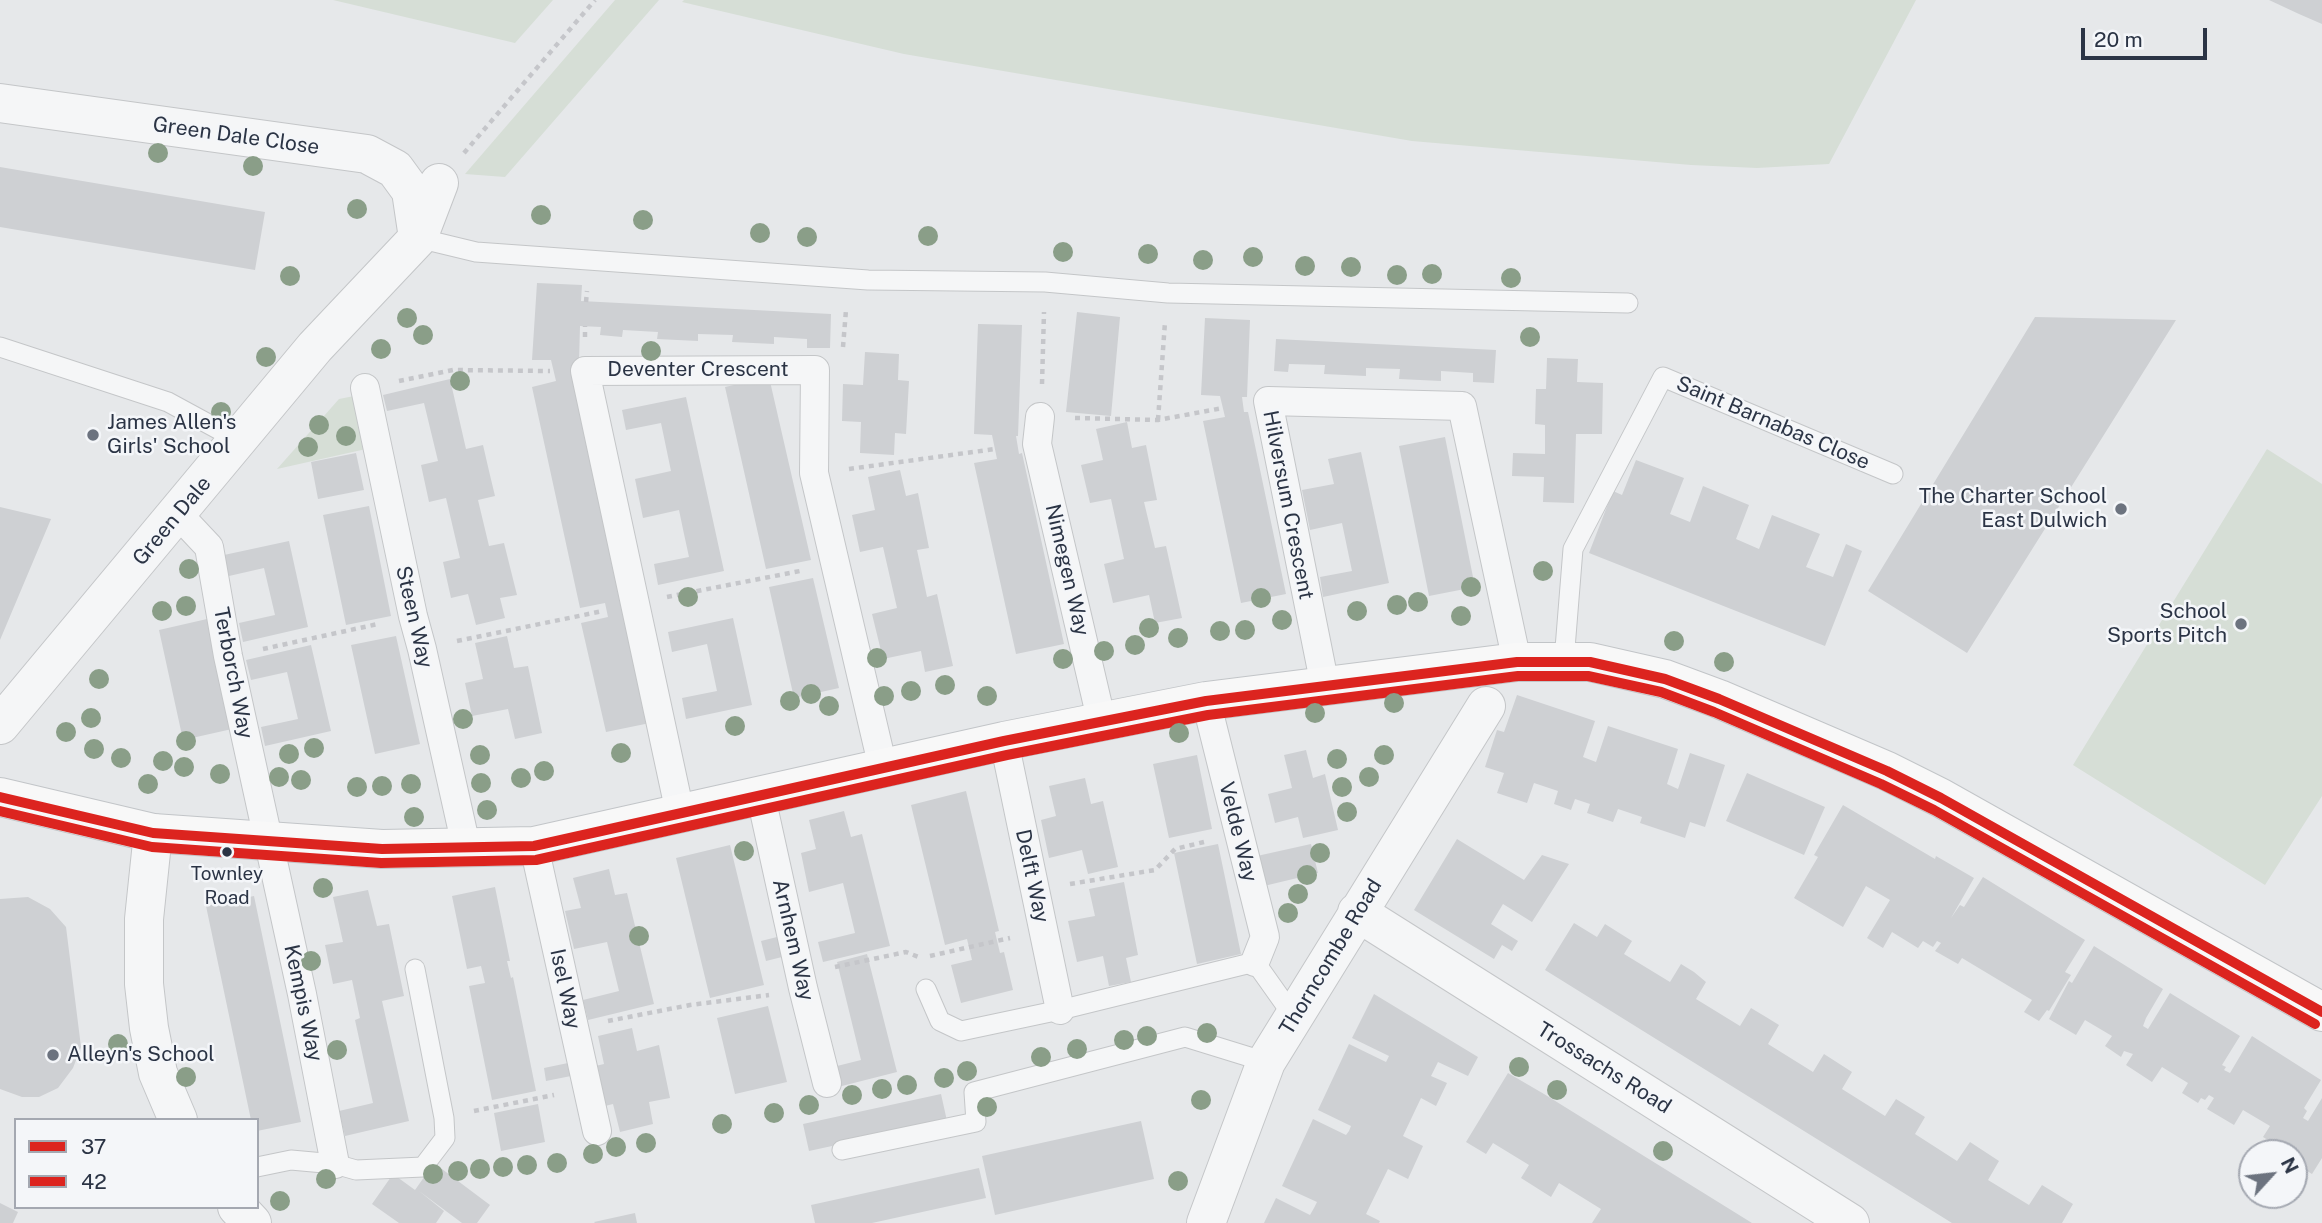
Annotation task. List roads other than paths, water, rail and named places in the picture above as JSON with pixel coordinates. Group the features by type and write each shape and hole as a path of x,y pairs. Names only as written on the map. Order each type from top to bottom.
{"main road":[{"path":"0,797 153,833 382,849 534,846 1004,741 1206,701 1517,662 1590,662 1665,679 1719,699 1887,771 1941,798 2322,1012"}],"street":[{"name":"Green Dale Close","path":"0,103 367,154 395,169 411,191 418,238"},
{"name":"Green Dale","path":"0,724 315,347 418,238 439,183"},
{"name":"Deventer Crescent","path":"680,813 585,371 815,370 814,473 883,768"},
{"name":"Steen Way","path":"365,388 413,616 466,846"},
{"name":"Hilversum Crescent","path":"1325,686 1268,401 1462,405 1517,662"},
{"name":"Nimegen Way","path":"1040,417 1037,444 1102,723"},
{"name":"Terborch Way","path":"178,513 209,547 228,656 269,842"},
{"name":"Velde Way","path":"1206,701 1265,937 1255,962"},
{"name":"Thorncombe Road","path":"1206,1223 1266,1062 1486,706"},
{"name":"Delft Way","path":"1004,741 1060,1010"},
{"name":"Arnhem Way","path":"761,797 801,981 827,1083"},
{"path":"153,833 144,919 144,984 158,1073 177,1118"},
{"name":"Kempis Way","path":"269,842 335,1164"},
{"name":"Isel Way","path":"534,846 597,1131"},
{"name":"Trossachs Road","path":"1357,912 1850,1223"},
{"path":"239,1209 252,1223"}],"lane":[{"path":"418,238 477,252 847,278 1045,282 1168,293 1628,303"},
{"path":"0,347 168,402 238,440"},
{"name":"Saint Barnabas Close","path":"1564,661 1573,549 1663,377 1894,474"},
{"path":"926,989 940,1021 961,1031 1060,1010 1255,962 1294,1017"},
{"path":"259,1167 291,1160 335,1164 356,1170 423,1167 445,1138 444,1118 415,969"},
{"path":"842,1150 976,1122 974,1092 1185,1037 1266,1062"}],"place":[{"name":"James Allen's Girls' School","path":"93,435"},
{"name":"The Charter School East Dulwich","path":"2121,509"},
{"name":"School Sports Pitch","path":"2241,624"},
{"name":"Townley Road","path":"227,852"},
{"name":"Alleyn's School","path":"53,1055"}]}
